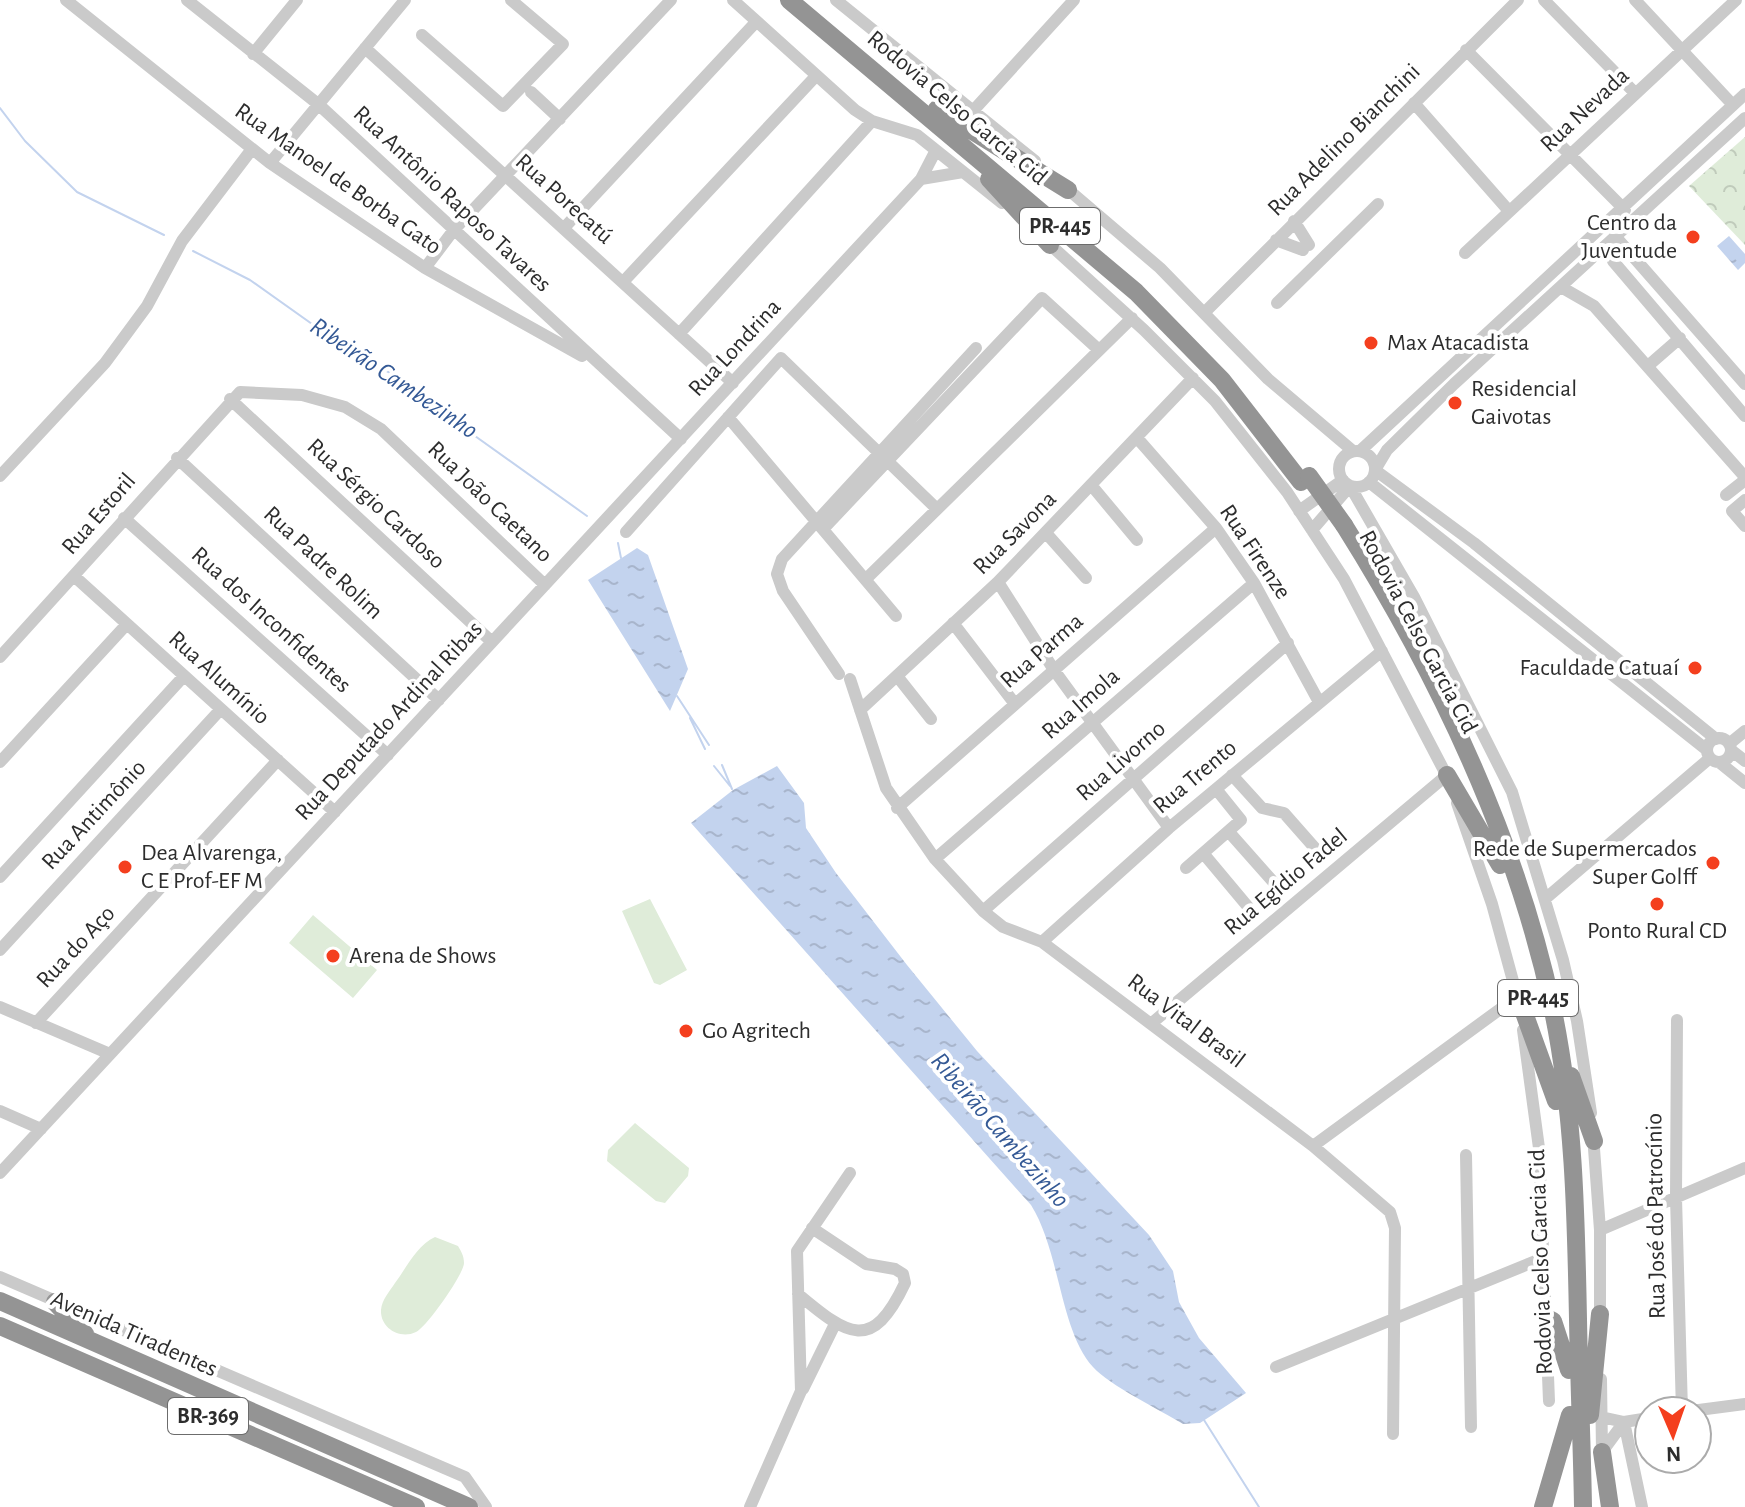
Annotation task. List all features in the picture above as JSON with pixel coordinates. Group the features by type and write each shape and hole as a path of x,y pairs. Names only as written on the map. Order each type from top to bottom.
{"highway":[{"name":"Rodovia Celso Garcia Cid","path":"789,0 1084,232 1168,308 1246,392 1340,528 1414,644 1486,796 1525,906 1557,1035 1575,1196 1579,1502"},
{"name":"Rodovia Celso Garcia Cid","path":"806,0 936,115"},
{"path":"936,115 1068,190"},
{"path":"936,115 1050,245"},
{"name":"Rodovia Celso Garcia Cid","path":"1340,528 1402,643 1458,757 1500,865 1532,974 1563,1154 1570,1415 1579,1502"},
{"path":"1447,775 1500,865"},
{"path":"1518,996 1556,1101"},
{"path":"1557,1035 1594,1141"},
{"name":"Avenida Tiradentes","path":"0,1301 469,1507"},
{"path":"55,1302 93,1342"},
{"path":"1579,1502 1600,1314"},
{"path":"1547,1318 1553,1321 1569,1370"},
{"name":"Avenida Tiradentes","path":"0,1326 416,1507"},
{"path":"1543,1507 1570,1415"},
{"path":"1602,1452 1610,1507"}],"street":[{"name":"Rua Manoel de Borba Gato","path":"66,0 270,163 425,268 602,367"},
{"path":"253,54 297,0"},
{"path":"270,163 405,0"},
{"path":"422,35 503,106 563,44 511,0"},
{"path":"425,268 453,231 671,0"},
{"path":"733,0 816,76 872,121 917,135 936,150 1132,318 1224,412 1299,511 1344,579 1447,775 1492,904 1518,996 1539,1148 1549,1401"},
{"path":"836,0 1160,268 1268,379 1357,451 1371,458 1372,476 1745,783"},
{"path":"972,112 1074,0"},
{"name":"Rua Adelino Bianchini","path":"1204,313 1518,0"},
{"path":"1544,0 1635,93"},
{"path":"1635,0 1733,105"},
{"name":"Rua Antônio Raposo Tavares","path":"189,1 318,104 681,439"},
{"name":"Rua Nevada","path":"1465,253 1733,1"},
{"path":"564,228 756,22"},
{"name":"Rua Porecatú","path":"365,48 733,383"},
{"path":"1466,50 1634,218"},
{"path":"623,282 816,76"},
{"path":"531,92 560,119"},
{"path":"1602,1452 1600,1230 1594,1141 1577,1021 1545,899 1512,792 1414,597 1346,483 1339,464 1357,451 1745,94"},
{"path":"1414,103 1509,211"},
{"path":"1299,511 1346,483 1372,476 1387,450 1454,384 1745,118"},
{"path":"679,334 872,121"},
{"path":"0,476 105,363 147,306 178,246 252,149"},
{"name":"Rua Londrina","path":"581,546 921,179 936,150"},
{"path":"921,179 963,172"},
{"path":"1277,303 1313,254 1378,204"},
{"path":"1294,221 1313,254"},
{"path":"1615,236 1745,384"},
{"path":"1276,240 1313,254"},
{"path":"1613,261 1745,416"},
{"path":"1561,287 1594,306 1649,365 1745,479 1726,495"},
{"path":"882,456 1042,298 1099,350"},
{"path":"866,579 1132,318"},
{"path":"1649,365 1680,338"},
{"path":"820,524 976,348"},
{"path":"626,532 781,358 937,509"},
{"path":"1454,384 1463,365 1457,359"},
{"name":"Rua Savona","path":"860,710 998,582 1193,378"},
{"name":"Rua João Caetano","path":"230,399 240,392 302,395 357,415 381,429 545,585"},
{"name":"Rua Estoril","path":"0,657 230,399"},
{"name":"Rua Sérgio Cardoso","path":"230,399 492,642"},
{"path":"728,417 896,616"},
{"name":"Rua Firenze","path":"1138,439 1216,528 1254,583 1319,702"},
{"name":"Rua Padre Rolim","path":"177,458 439,700"},
{"path":"1372,476 1474,543 1745,761"},
{"path":"1312,530 1346,483"},
{"path":"1092,486 1137,540"},
{"path":"1745,500 1732,511 1745,526"},
{"name":"Rua dos Inconfidentes","path":"124,518 388,755"},
{"name":"Rua Vital Brasil","path":"820,524 782,559 777,574 783,591 844,677 860,710 886,788 935,859 983,911 1003,927 1042,942 1152,1023 1313,1146 1390,1212 1395,1228 1393,1434"},
{"name":"Rua Parma","path":"897,808 1216,528"},
{"path":"1046,533 1086,578"},
{"name":"Rua Deputado Ardinal Ribas","path":"0,1173 581,546"},
{"name":"Rua Alumínio","path":"74,576 335,812"},
{"path":"998,582 1054,670 1169,828"},
{"name":"Rua Imola","path":"935,859 1254,583"},
{"path":"953,623 1015,704"},
{"path":"0,762 127,624"},
{"name":"Rua Livorno","path":"983,911 1288,643"},
{"name":"Rua Trento","path":"1042,942 1169,828 1382,651"},
{"path":"0,877 184,676"},
{"path":"897,676 931,719"},
{"name":"Rua Antimônio","path":"0,950 221,709"},
{"path":"1712,757 1727,759 1730,747 1745,731"},
{"path":"1545,899 1712,757 1716,739"},
{"name":"Rua do Aço","path":"36,1023 278,760"},
{"path":"1232,775 1262,808 1284,813 1321,855"},
{"name":"Rua Egídio Fadel","path":"1152,1023 1447,775"},
{"path":"1186,868 1241,820 1216,789"},
{"path":"1229,832 1276,885"},
{"path":"1203,853 1249,908"},
{"path":"1313,1146 1518,996"},
{"path":"0,1007 110,1054"},
{"name":"Rua José do Patrocínio","path":"1677,1020 1676,1198 1682,1395"},
{"path":"0,1111 41,1129"},
{"path":"1466,1155 1471,1427"},
{"path":"1600,1230 1745,1168"},
{"path":"801,1391 797,1251 850,1173"},
{"path":"798,1294 835,1324 850,1329 875,1326 888,1317 905,1283 903,1274 895,1269 866,1264 812,1228"},
{"path":"1276,1367 1543,1258"},
{"path":"0,1277 465,1477 486,1507"},
{"path":"750,1507 801,1391 835,1324"},
{"path":"1713,1408 1745,1404"},
{"path":"1601,1417 1624,1422 1633,1421"},
{"path":"1602,1452 1624,1422"},
{"path":"1624,1422 1642,1507"}],"green space":[{"path":"1745,137 1745,245 1689,186"},
{"path":"650,899 687,970 660,985 654,983 622,911"},
{"name":"Arena de Shows","path":"313,915 377,970 353,998 289,943"},
{"path":"635,1123 689,1168 688,1176 665,1203 656,1201 607,1161 608,1150"},
{"path":"435,1237 458,1246 464,1263 458,1278 421,1328 410,1334 392,1331 382,1316 383,1302 418,1251"}],"water":[{"path":"1729,236 1745,254 1745,263 1738,270 1717,246"},
{"path":"637,548 648,555 688,669 670,711 588,580"},
{"path":"777,766 804,803 806,828 836,873 907,965 977,1051 1149,1235 1173,1271 1179,1302 1199,1338 1246,1393 1200,1423 1183,1424 1122,1389 1093,1367 1073,1333 1048,1245 1031,1205 691,823 733,790"}],"waterway":[{"name":"Ribeirão Cambezinho","path":"0,108 25,141 77,192 164,235"},
{"name":"Ribeirão Cambezinho","path":"193,251 250,280 350,351 414,386 454,421 587,516"},
{"name":"Ribeirão Cambezinho","path":"618,543 621,558"},
{"name":"Ribeirão Cambezinho","path":"677,696 709,745"},
{"name":"Ribeirão Cambezinho","path":"690,718 705,749"},
{"name":"Ribeirão Cambezinho","path":"722,765 732,789"},
{"path":"714,766 730,786"},
{"name":"Ribeirão Cambezinho","path":"1204,1420 1259,1507"}],"place":[{"name":"Centro da Juventude","path":"1693,237"},
{"name":"Max Atacadista","path":"1371,343"},
{"name":"Residencial Gaivotas","path":"1455,403"},
{"name":"Faculdade Catuaí","path":"1695,668"},
{"name":"Rede de Supermercados Super Golff","path":"1713,863"},
{"name":"Dea Alvarenga, C E Prof-EF M","path":"125,867"},
{"name":"Ponto Rural CD","path":"1657,904"},
{"name":"Arena de Shows","path":"333,956"},
{"name":"Go Agritech","path":"686,1031"}]}
